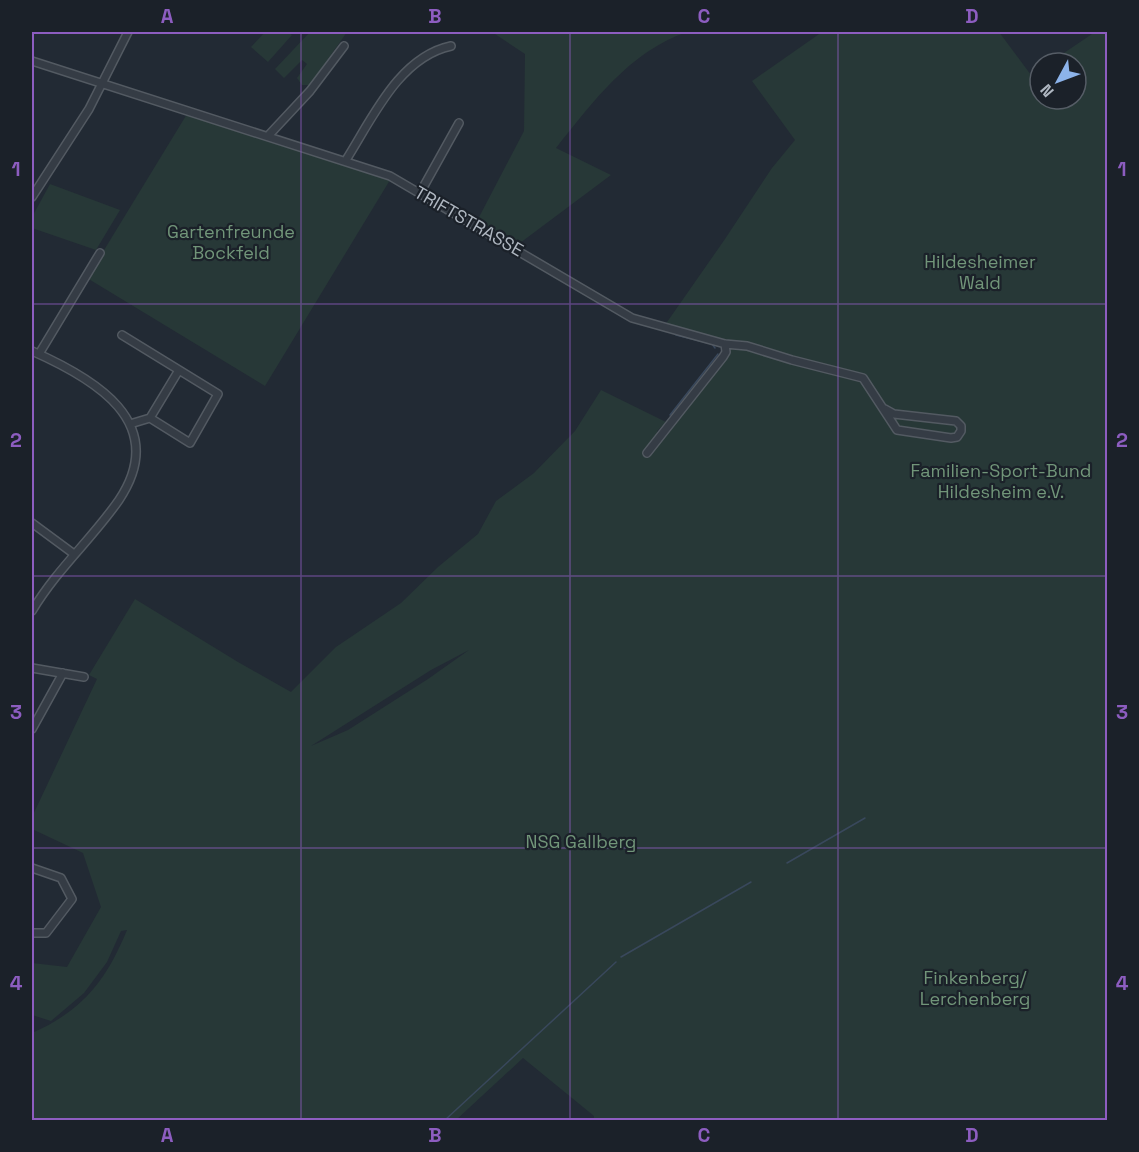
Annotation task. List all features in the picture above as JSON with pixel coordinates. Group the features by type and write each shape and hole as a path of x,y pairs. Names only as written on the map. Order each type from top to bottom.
{"street":[{"path":"32,197 102,85 128,32"},
{"path":"268,136 310,91 344,46"},
{"path":"346,160 399,79 423,57 437,49 451,46"},
{"name":"TRIFTSTRASSE","path":"32,62 346,160 390,176 632,318 725,344 747,346 863,378 897,430 951,438 957,437 961,431 961,426 956,421 894,414 885,409"},
{"path":"420,193 459,123"},
{"path":"32,611 52,579 105,518 128,483 135,451 130,424 121,409 105,392 35,352 100,253"},
{"path":"122,335 218,394 190,443 150,418"},
{"path":"648,453 723,357 726,352 725,344"},
{"path":"130,424 150,418 179,370"},
{"path":"32,523 74,554"},
{"path":"32,668 84,677"},
{"path":"32,729 63,674"},
{"path":"32,868 61,878 72,900 46,933 32,933"}],"green space":[{"path":"265,32 287,32 292,35 268,62 251,47"},
{"path":"310,32 347,32 310,85 302,85 297,78 307,64 302,60 284,78 275,69"},
{"path":"492,32 687,32 647,52 630,65 598,96 556,148 611,175 516,246 477,221 524,131 525,54"},
{"path":"822,32 999,32 1028,71 1028,111 1088,111 1088,51 1067,51 1095,32 1107,32 1107,1120 594,1120 594,1116 523,1058 456,1120 32,1120 32,1033 65,1015 90,992 110,965 127,930 121,931 107,962 84,993 51,1021 32,1015 32,963 67,967 101,907 83,853 32,829 32,817 97,679 89,675 135,599 291,692 336,647 401,603 438,567 478,534 496,501 534,473 575,431 601,390 666,422 657,431 662,440 730,350 729,342 665,325 772,168 795,140 752,81","holes":["469,650 348,730 311,746 431,670"]},
{"name":"Gartenfreunde Bockfeld","path":"187,114 346,162 390,180 265,386 87,278"},
{"path":"50,184 120,210 96,250 32,228 32,217"}],"waterway":[{"path":"676,335 712,344 715,348"},
{"path":"670,415 718,354"},
{"path":"787,863 865,818"},
{"path":"621,957 751,882"},
{"path":"445,1120 616,962"}],"park label":[{"name":"Hildesheimer Wald","path":"980,271"},
{"name":"Familien-Sport-Bund Hildesheim e.V.","path":"1001,480"},
{"name":"NSG Gallberg","path":"581,841"},
{"name":"Finkenberg/ Lerchenberg","path":"975,987"}]}
